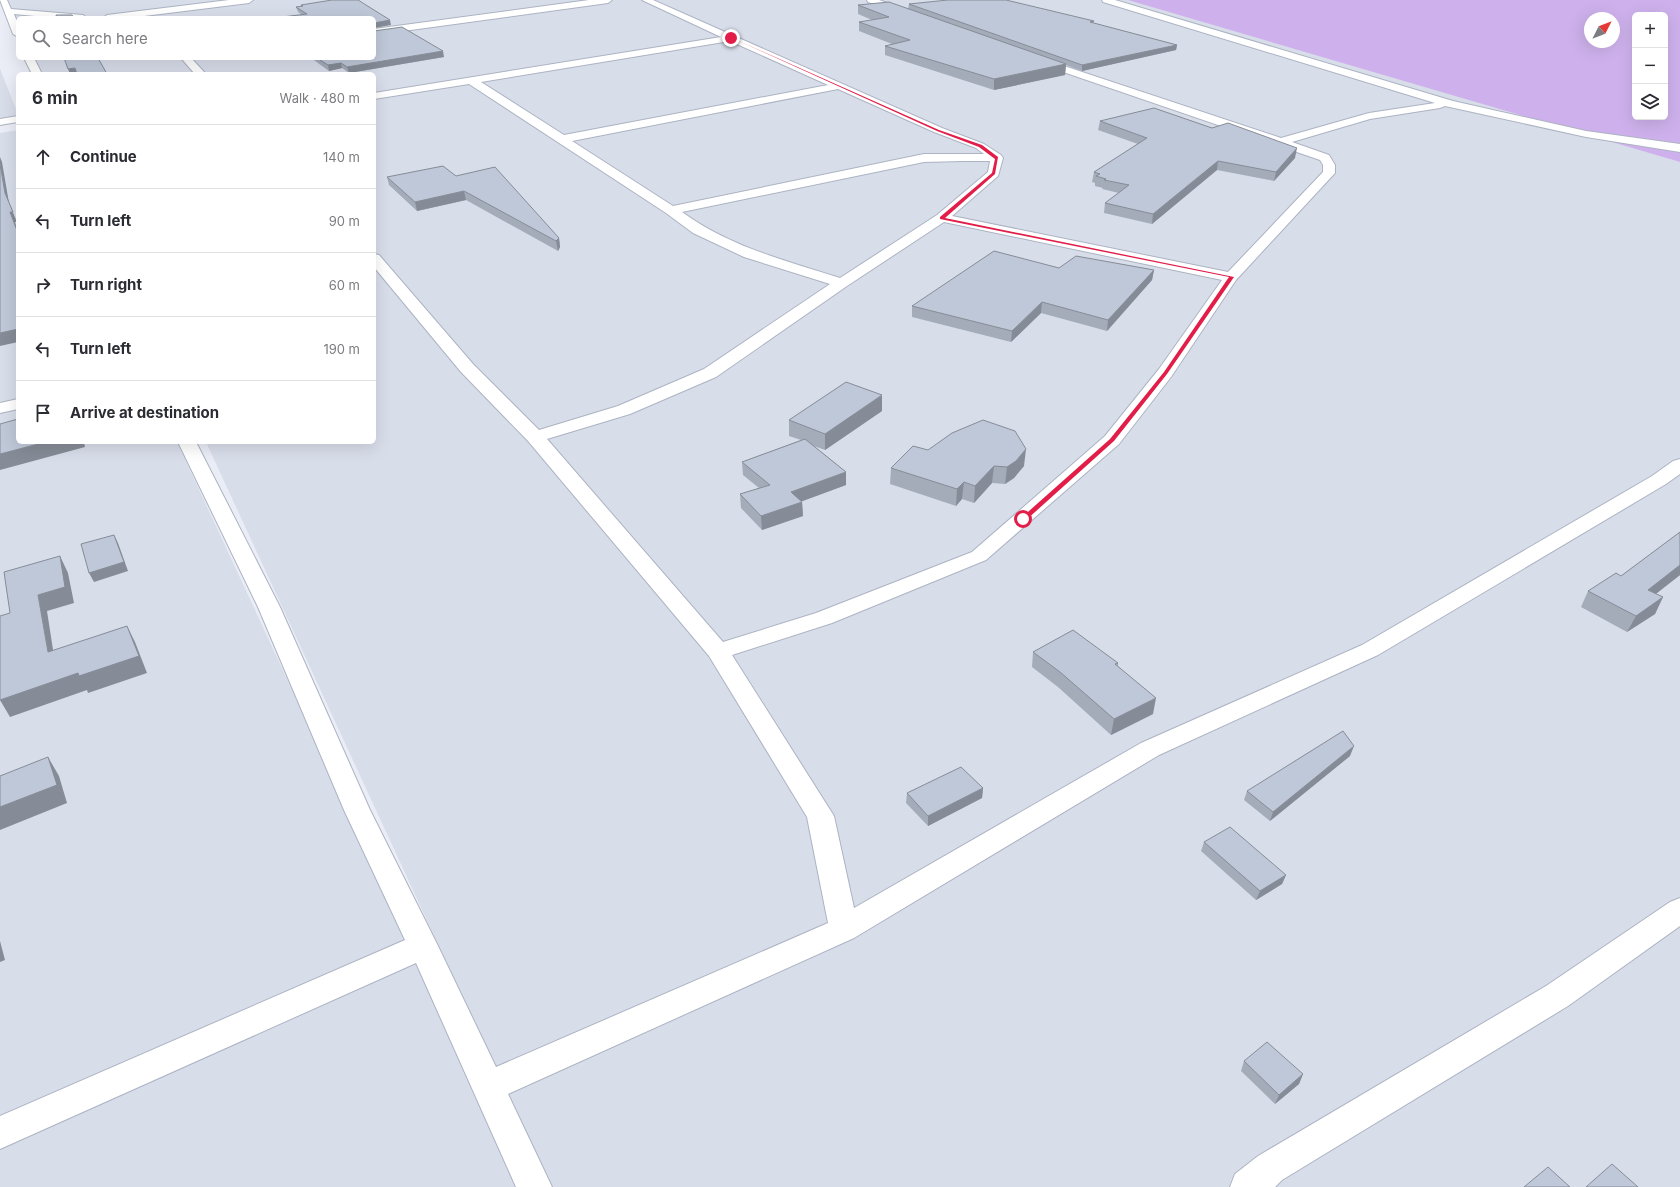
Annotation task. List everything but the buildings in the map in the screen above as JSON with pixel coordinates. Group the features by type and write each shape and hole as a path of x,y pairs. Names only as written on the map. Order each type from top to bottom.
{"street":[{"path":"147,16 249,0"},
{"path":"376,32 608,0"},
{"path":"646,0 938,130 980,146 997,158"},
{"path":"871,0 915,16"},
{"path":"1106,0 1313,61 1420,96 1451,104 1586,134 1680,148"},
{"path":"4,5 71,16"},
{"path":"4,5 16,28"},
{"path":"376,96 731,38"},
{"path":"718,651 824,618 979,556 1112,440 1165,373 1232,277 1329,173 1329,165 1325,158 1281,142 1114,88 1025,56"},
{"path":"30,60 36,72"},
{"path":"188,60 199,72"},
{"path":"471,80 671,210 698,230 749,254 842,283"},
{"path":"562,139 839,86"},
{"path":"1417,108 1420,96"},
{"path":"1281,142 1369,116 1451,104"},
{"path":"0,122 16,119"},
{"path":"671,210 924,158 962,156 997,158"},
{"path":"535,437 624,410 710,373 842,283 942,218 994,173 997,158"},
{"path":"942,218 1232,277"},
{"path":"376,260 467,368 535,437 718,651 820,816 844,929"},
{"path":"0,408 16,404"},
{"path":"188,444 269,607 357,810 423,946 534,1187"},
{"path":"487,1087 844,929 1150,749 1370,650 1659,480 1680,465"},
{"path":"1248,1187 1270,1168 1557,996 1680,910"},
{"path":"0,1133 423,946"}],"shaded area":[{"path":"3,0 1133,0 1680,162 1680,1187 550,1187 207,444 376,444 376,72 36,72 30,60 376,60 376,16 16,16 16,29"},
{"path":"1128,0 1680,0 1680,162"},
{"path":"0,69 16,109 16,120 0,123"},
{"path":"16,130 16,444 178,444 523,1187 0,1187 0,133"}],"route":[{"path":"731,38 938,130 980,146 997,158 994,173 942,218 1232,277 1165,373 1112,440 1023,519"}]}
